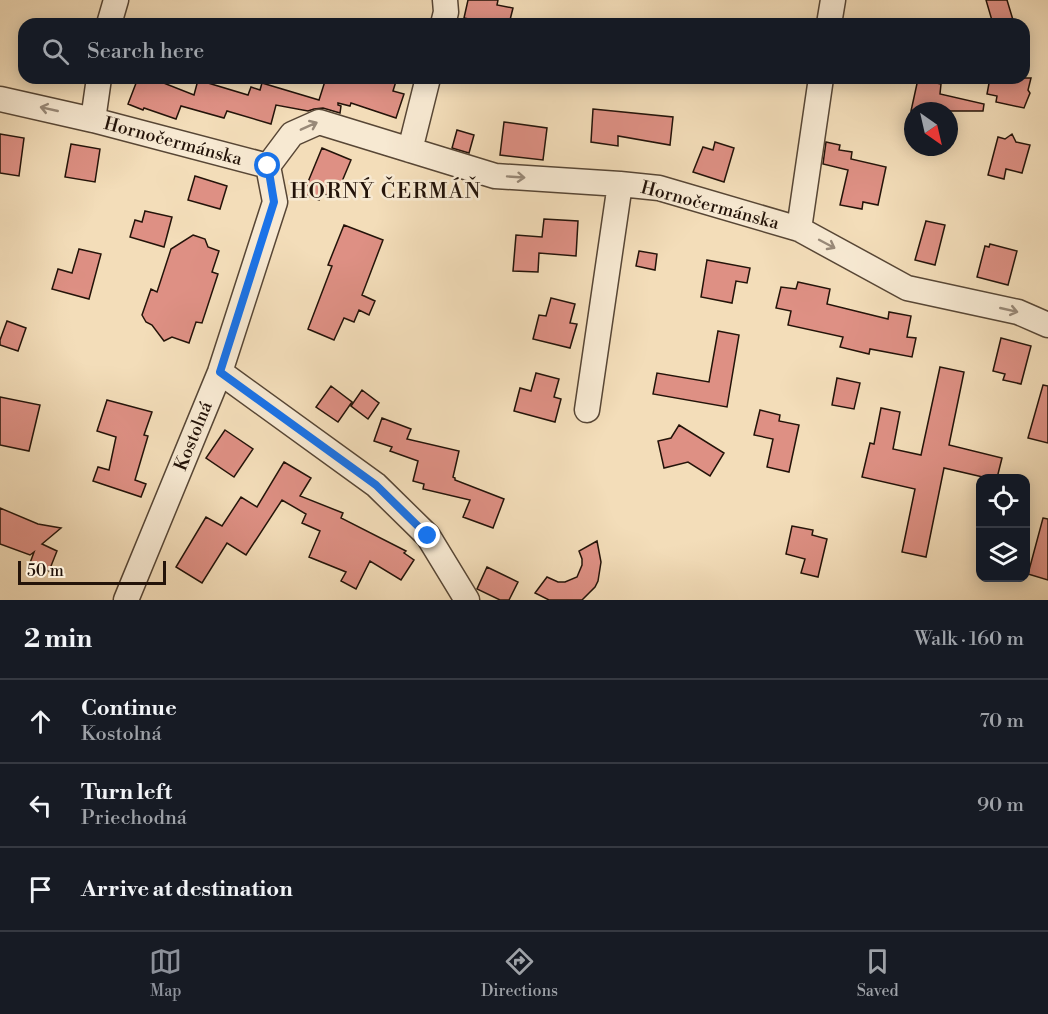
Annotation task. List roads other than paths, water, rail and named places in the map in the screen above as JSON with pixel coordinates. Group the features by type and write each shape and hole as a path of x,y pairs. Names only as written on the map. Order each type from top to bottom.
{"street":[{"path":"111,18 116,0"},
{"path":"444,18 445,0"},
{"path":"830,18 833,0"},
{"name":"Hornočermánska","path":"93,120 98,84"},
{"path":"410,150 426,84"},
{"name":"Hornočermánska","path":"799,230 820,84"},
{"name":"Hornočermánska","path":"0,99 93,120 268,166 292,134 319,122 495,176 659,188 799,230 907,288 1018,312 1048,325"},
{"name":"Kostolná","path":"126,600 220,372 274,202 268,166"},
{"name":"Hornočermánska","path":"587,410 620,184"},
{"path":"220,372 376,485 428,536 467,600"}],"district":[{"name":"HORNÝ ČERMÁŇ","path":"386,191"}]}
